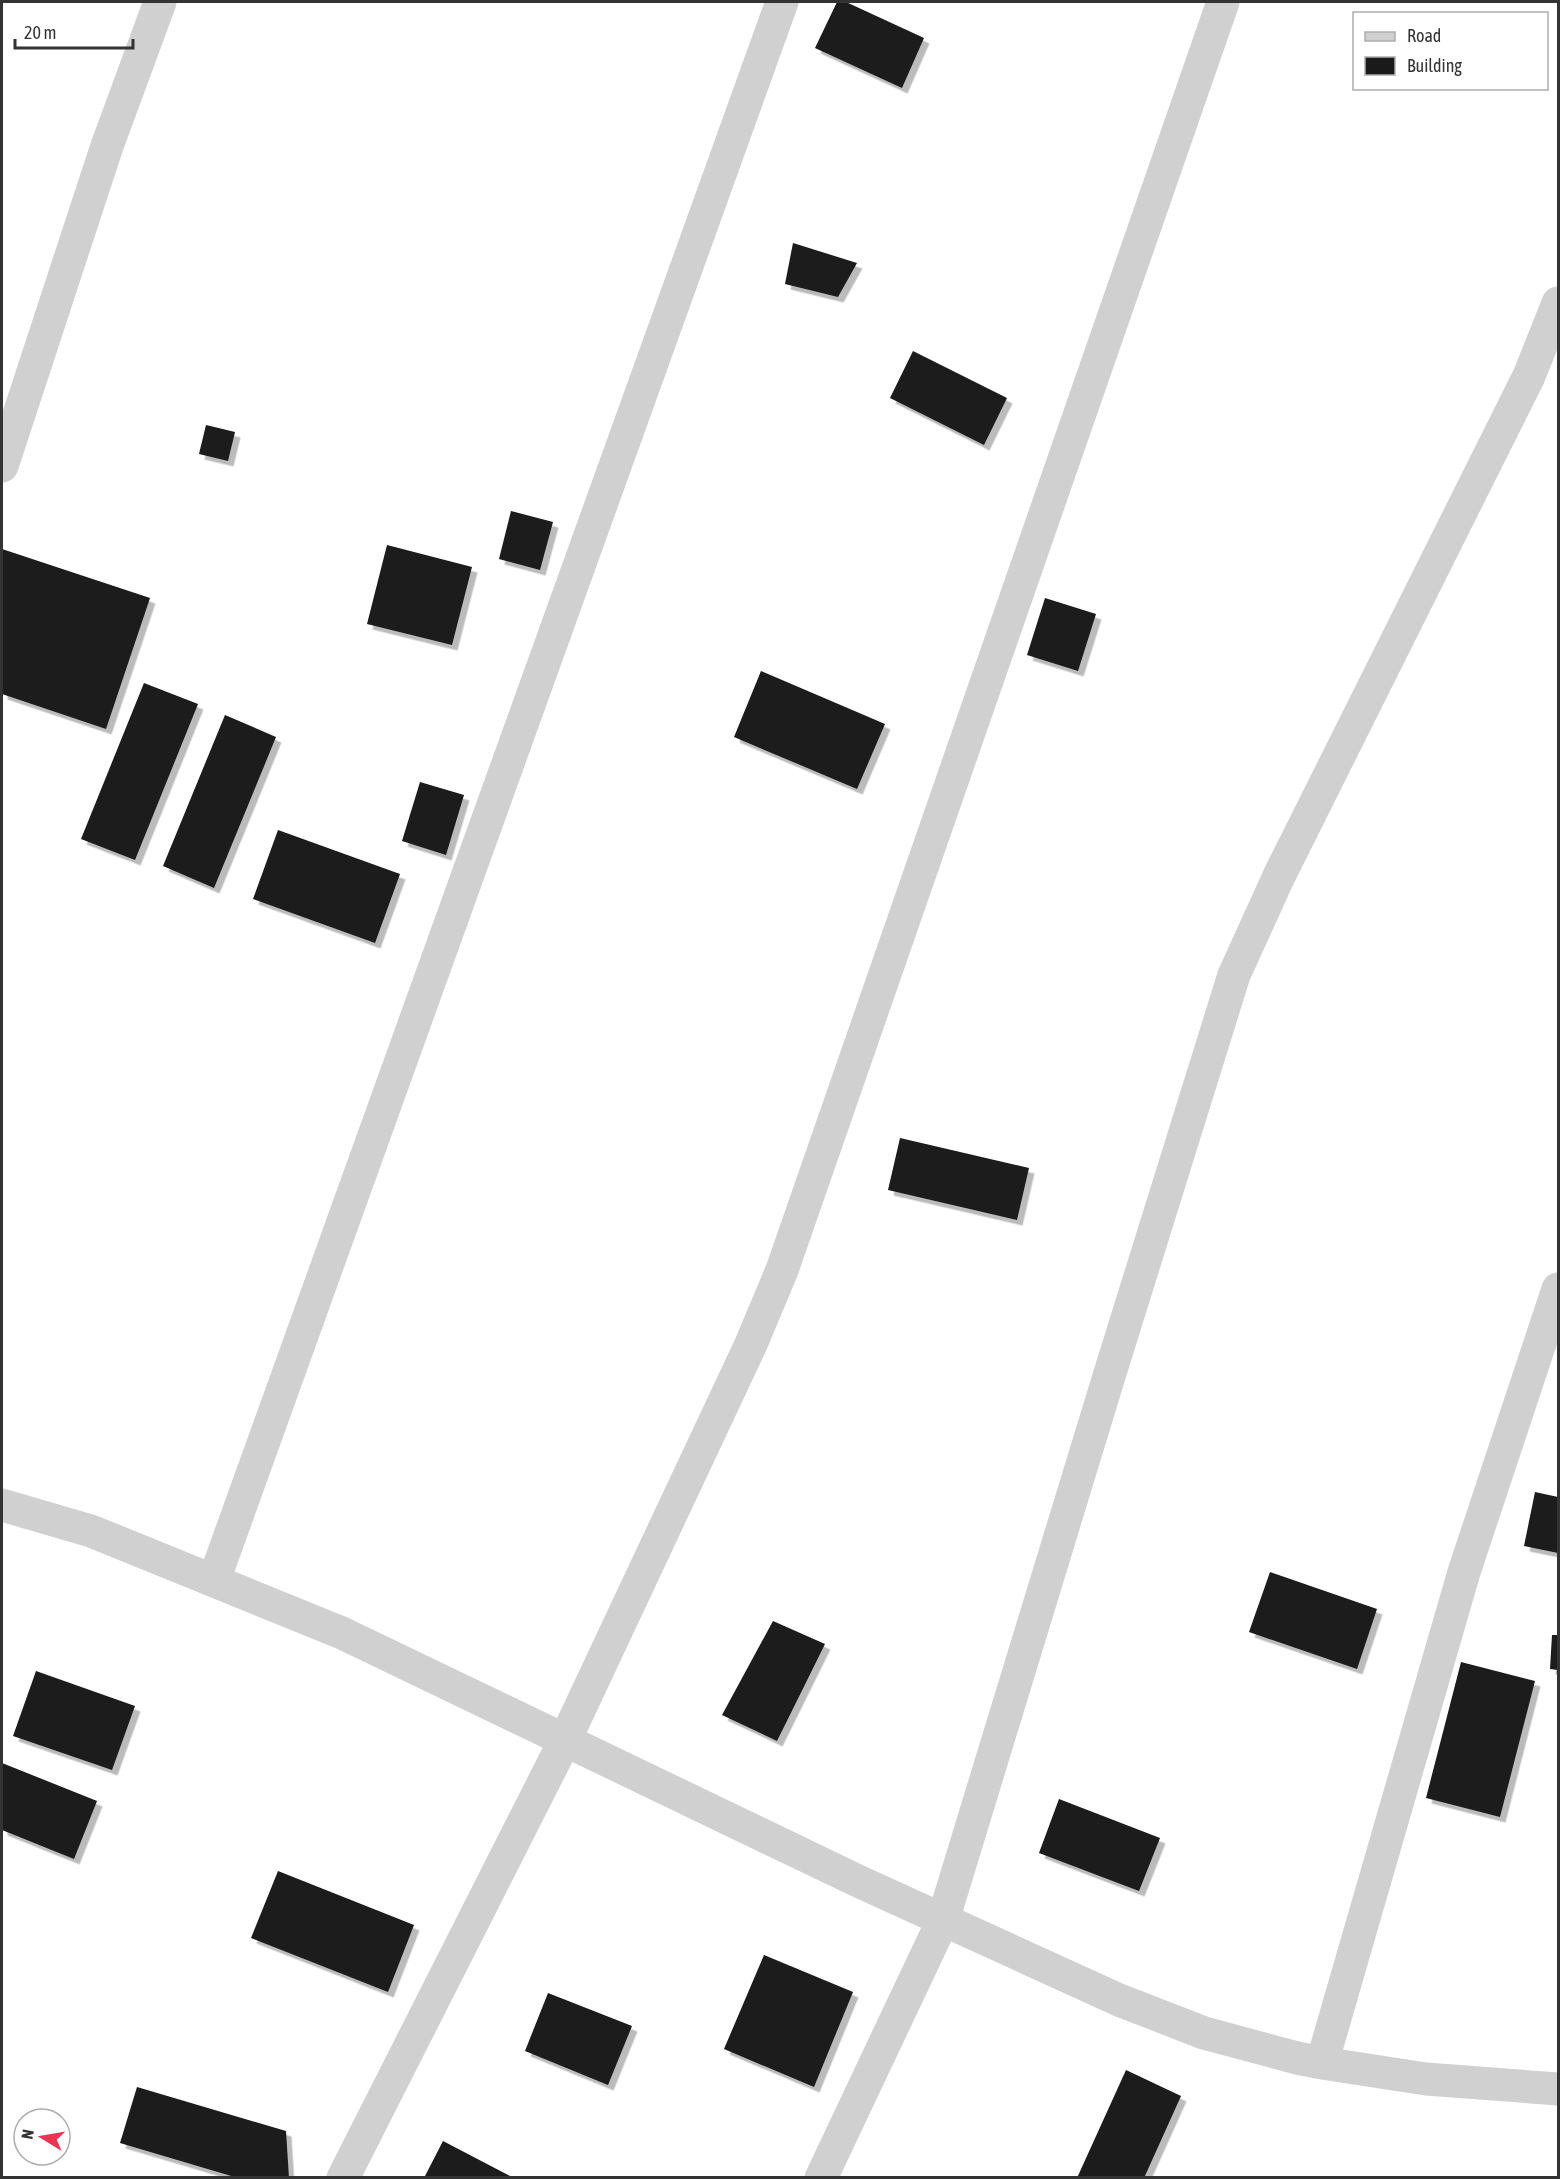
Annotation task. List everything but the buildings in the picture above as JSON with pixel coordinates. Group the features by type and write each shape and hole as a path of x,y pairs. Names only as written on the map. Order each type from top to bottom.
{"street":[{"path":"2,466 103,157 160,2"},
{"path":"214,1580 782,2"},
{"path":"343,2178 565,1740 751,1344 782,1270 1223,2"},
{"path":"821,2178 943,1920 1234,975 1279,876 1529,376 1558,303"},
{"path":"1322,2062 1464,1572 1558,1289"},
{"path":"4,1511 91,1531 342,1633 943,1920 1119,2000 1204,2033 1297,2058 1426,2079 1558,2089"}]}
